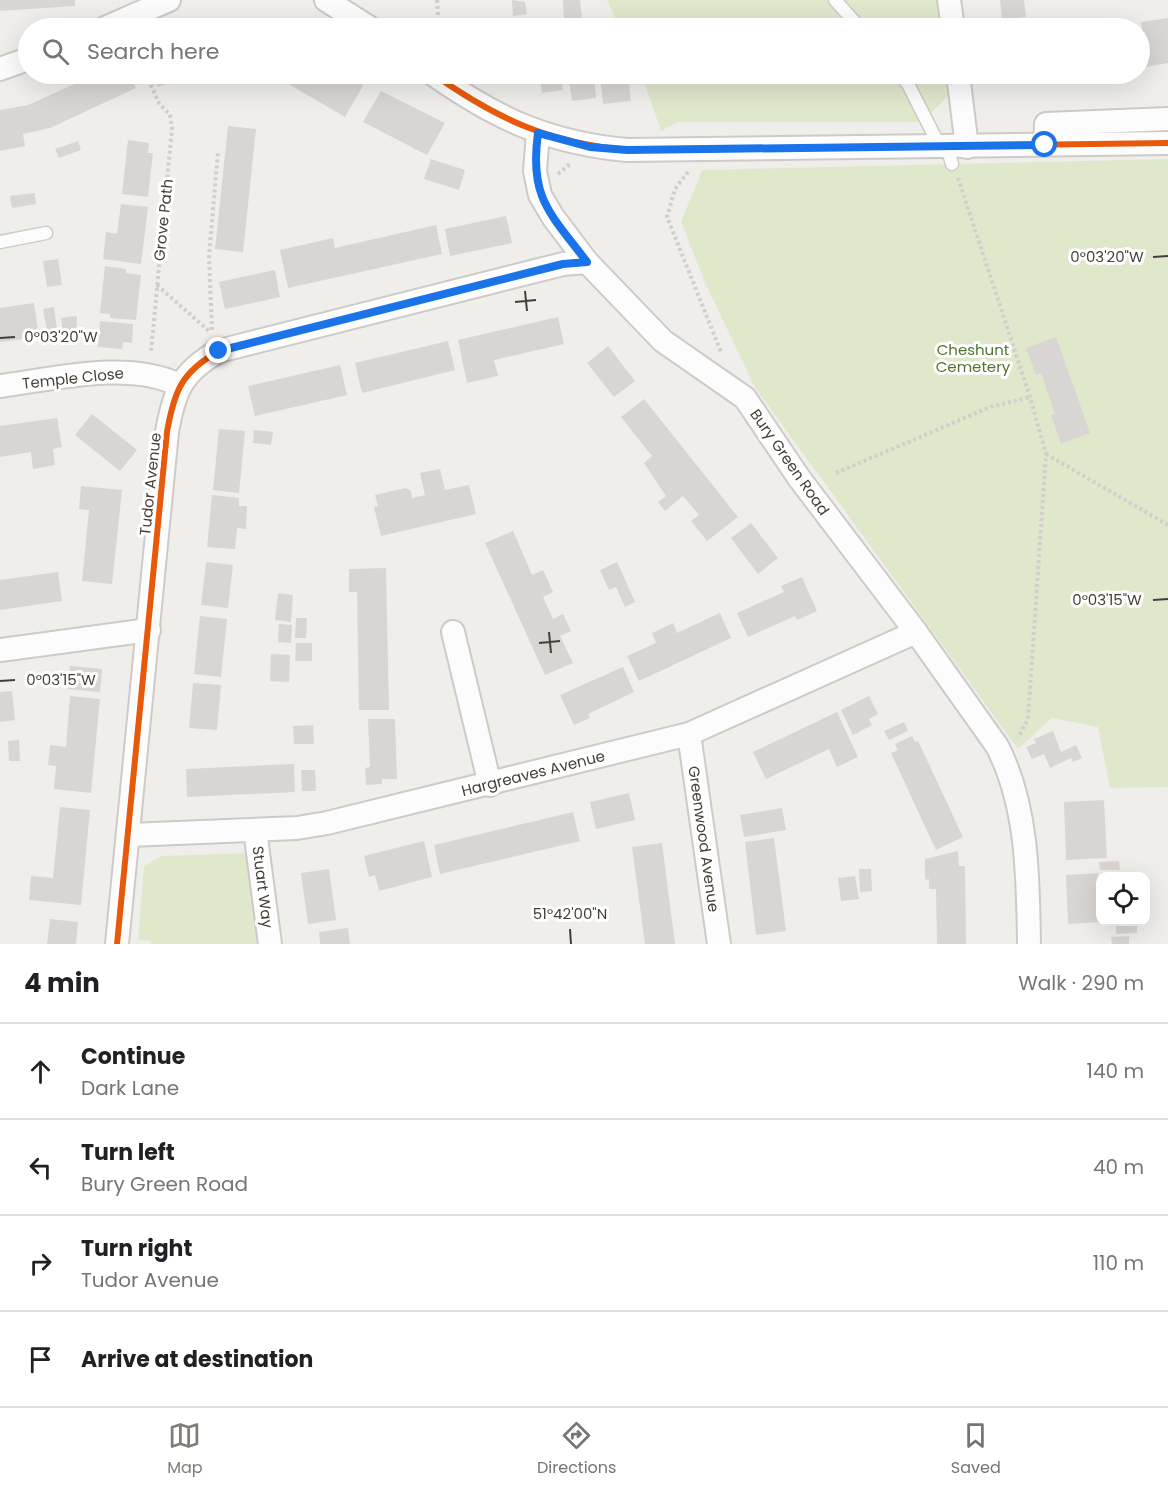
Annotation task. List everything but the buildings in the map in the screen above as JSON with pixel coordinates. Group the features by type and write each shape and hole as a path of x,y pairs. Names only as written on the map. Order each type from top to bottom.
{"street":[{"path":"128,18 169,0"},
{"path":"326,0 354,18"},
{"path":"949,0 951,18"},
{"path":"0,69 18,63"},
{"path":"448,84 477,104 538,133 590,147 627,150 951,151 1045,145 1168,143"},
{"path":"951,151 957,84"},
{"path":"1045,145 1046,124 1168,119"},
{"name":"Bury Green Road","path":"538,133 535,171 540,195 587,262 663,341 745,398 799,478 981,722 1005,761 1020,809 1029,944"},
{"name":"Tudor Avenue","path":"117,944 167,432 172,403 179,385 214,344 563,264 587,262"},
{"name":"Temple Close","path":"0,386 106,373 153,374 179,385"},
{"path":"0,650 149,630"},
{"path":"453,632 490,784"},
{"name":"Hargreaves Avenue","path":"129,836 255,830 327,823 689,734 916,632"},
{"name":"Greenwood Avenue","path":"689,734 719,944"},
{"name":"Stuart Way","path":"255,830 270,944"}],"lane":[{"path":"835,0 851,18"},
{"path":"908,84 951,151"},
{"path":"0,242 46,233"}],"path":[{"path":"437,0 438,18"},
{"path":"951,151 1046,454 1028,719 1005,761"},
{"path":"214,344 209,257 218,152"},
{"path":"540,195 566,165 577,162"},
{"path":"684,166 692,166 675,189 667,217 725,361"},
{"path":"157,284 214,344"},
{"path":"836,473 990,407 1030,397"},
{"path":"1046,454 1168,525"}],"green space":[{"path":"607,0 939,0 941,18 615,18"},
{"path":"645,84 950,84 951,92 923,122 678,122 661,131"},
{"name":"Cheshunt Cemetery","path":"1168,159 1168,787 1110,788 1098,727 1052,718 1018,749 754,386 704,280 681,222 702,170"},
{"path":"252,853 259,944 151,944 150,941 138,940 144,866 162,856"}],"cycle path":[{"path":"448,84 502,116 548,135 599,147 627,150 1168,143"},
{"path":"117,944 167,432 181,384 196,367 219,351 563,264 587,262"}],"route":[{"path":"219,351 563,264 587,262 553,217 540,195 535,171 538,133 590,147 627,150 796,150 1045,145"}]}
